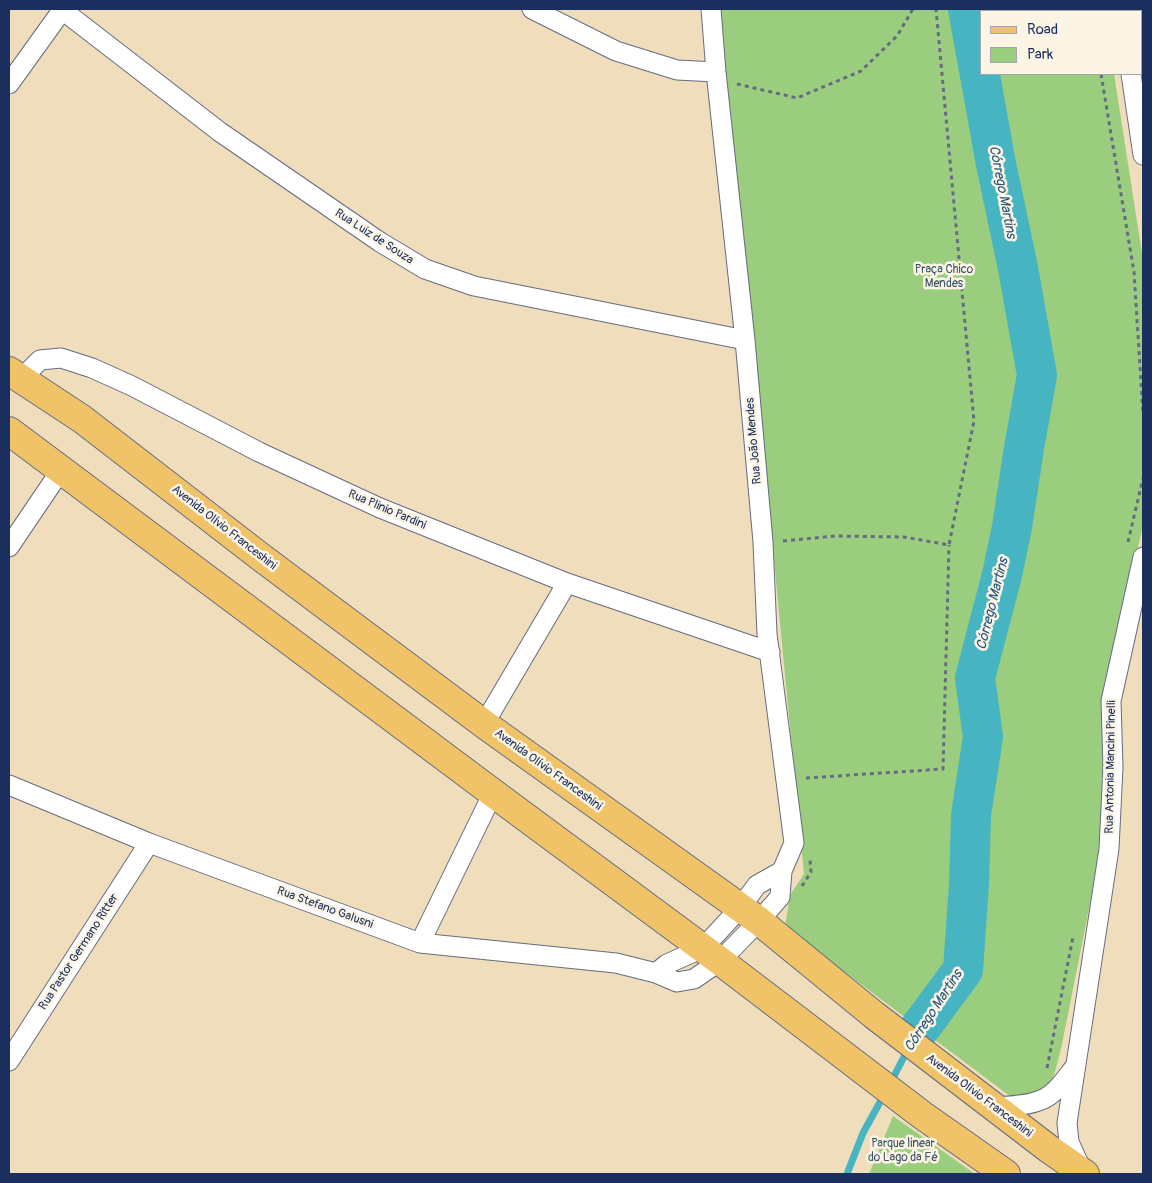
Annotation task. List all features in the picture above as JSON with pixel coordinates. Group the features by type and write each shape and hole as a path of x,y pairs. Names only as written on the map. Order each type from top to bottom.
{"main road":[{"name":"Avenida Olívio Franceshini","path":"15,375 82,419 270,564 484,724 749,915 994,1108 1084,1173"},
{"path":"9,431 493,793 712,954 922,1115 1006,1174"}],"street":[{"path":"9,84 62,9"},
{"name":"Rua Luiz de Souza","path":"62,9 220,132 380,242 425,269 474,286 744,340"},
{"path":"532,9 616,51 677,70 716,72"},
{"name":"Rua João Mendes","path":"711,9 763,542 767,634 794,843 782,871 757,885 749,915 712,954"},
{"path":"1131,75 1143,155"},
{"name":"Rua Plinio Pardini","path":"15,375 40,360 61,358 92,368 316,479 380,508 567,583 770,652"},
{"path":"9,547 61,470"},
{"name":"Rua Antonia Mancini Pinelli","path":"1084,1173 1069,1142 1067,1131 1074,1068 1109,849 1113,767 1111,701 1143,557"},
{"path":"484,724 567,583"},
{"name":"Rua Stefano Galusni","path":"9,785 149,843 420,943 616,963 656,973 667,964 712,954"},
{"path":"420,943 493,793"},
{"name":"Rua Pastor Germano Ritter","path":"9,1061 149,843"},
{"name":"Rua Antonia Mancini Pinelli","path":"994,1108 1035,1102 1046,1098 1060,1086 1074,1068"}],"path":[{"path":"716,72 729,83 797,98 861,71 897,36 913,9"},
{"path":"806,778 942,769 949,544 974,421 936,9"},
{"path":"1101,75 1134,272 1143,414"},
{"path":"763,542 835,536 904,537 949,544"}],"green space":[{"name":"Praça Chico Mendes","path":"715,9 1104,9 980,10 980,75 1114,75 1143,260 1143,526 1101,704 1103,747 1107,772 1104,844 1094,884 1061,1049 1049,1094 1023,1106 785,927 790,895 804,874 768,497"},
{"name":"Parque linear do Lago da Fé","path":"893,1116 975,1174 869,1174"}],"waterway":[{"name":"Córrego Martins","path":"920,1028 963,970 969,884 971,815 983,737 975,678 1002,575 1012,527 1037,375 968,9"},
{"name":"Córrego Martins","path":"913,1040 920,1028"},
{"name":"Córrego Martins","path":"890,1084 908,1049"},
{"name":"Córrego Martins","path":"847,1174 863,1133 885,1093"}]}
